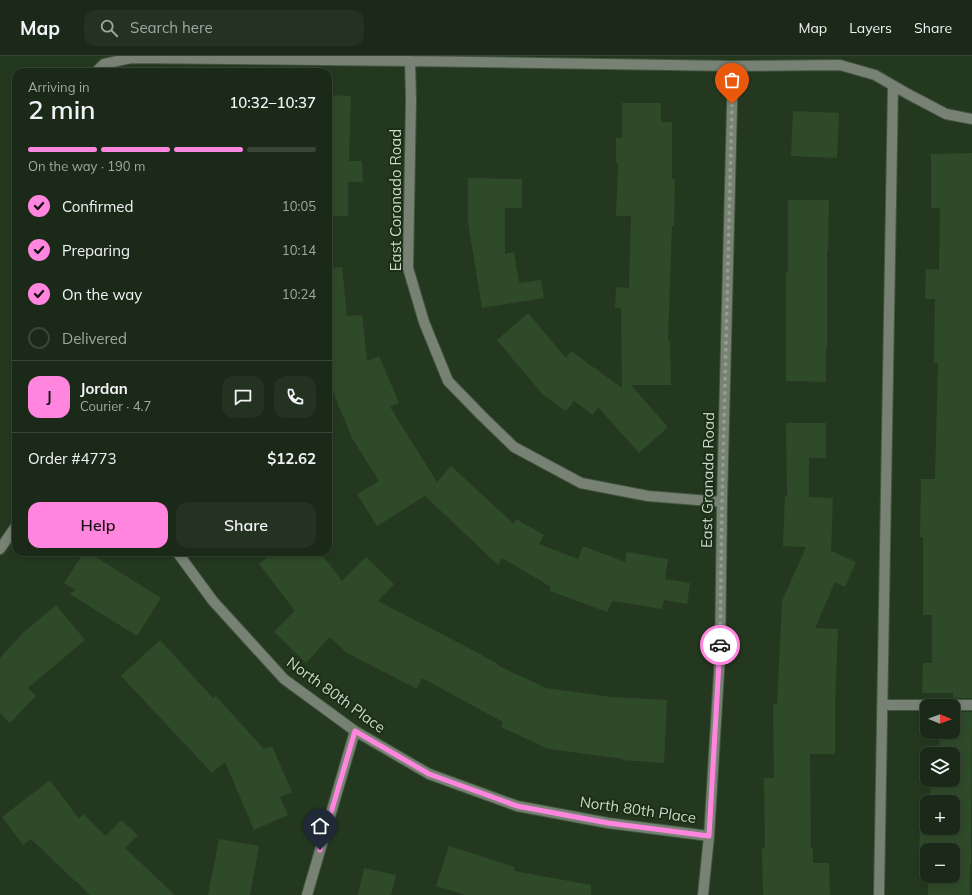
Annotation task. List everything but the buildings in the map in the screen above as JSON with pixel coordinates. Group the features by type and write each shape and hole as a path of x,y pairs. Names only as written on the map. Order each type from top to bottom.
{"street":[{"path":"100,68 104,64 131,58 840,66 875,75 946,114 972,119"},
{"name":"East Coronado Road","path":"410,61 411,99 408,268 424,322 448,381 514,447 581,483 648,496 722,502"},
{"name":"East Granada Road","path":"703,895 709,836 720,656 722,502 734,66"},
{"path":"879,895 893,86"},
{"path":"0,549 12,532"},
{"name":"North 80th Place","path":"180,556 213,601 284,679 355,731 429,774 517,806 608,823 709,836"},
{"path":"882,705 972,705"},
{"path":"307,895 355,731"}],"way so far":[{"path":"720,645 732,104"}],"route":[{"path":"320,850 355,731 429,774 517,806 608,823 709,836 720,645"}]}
